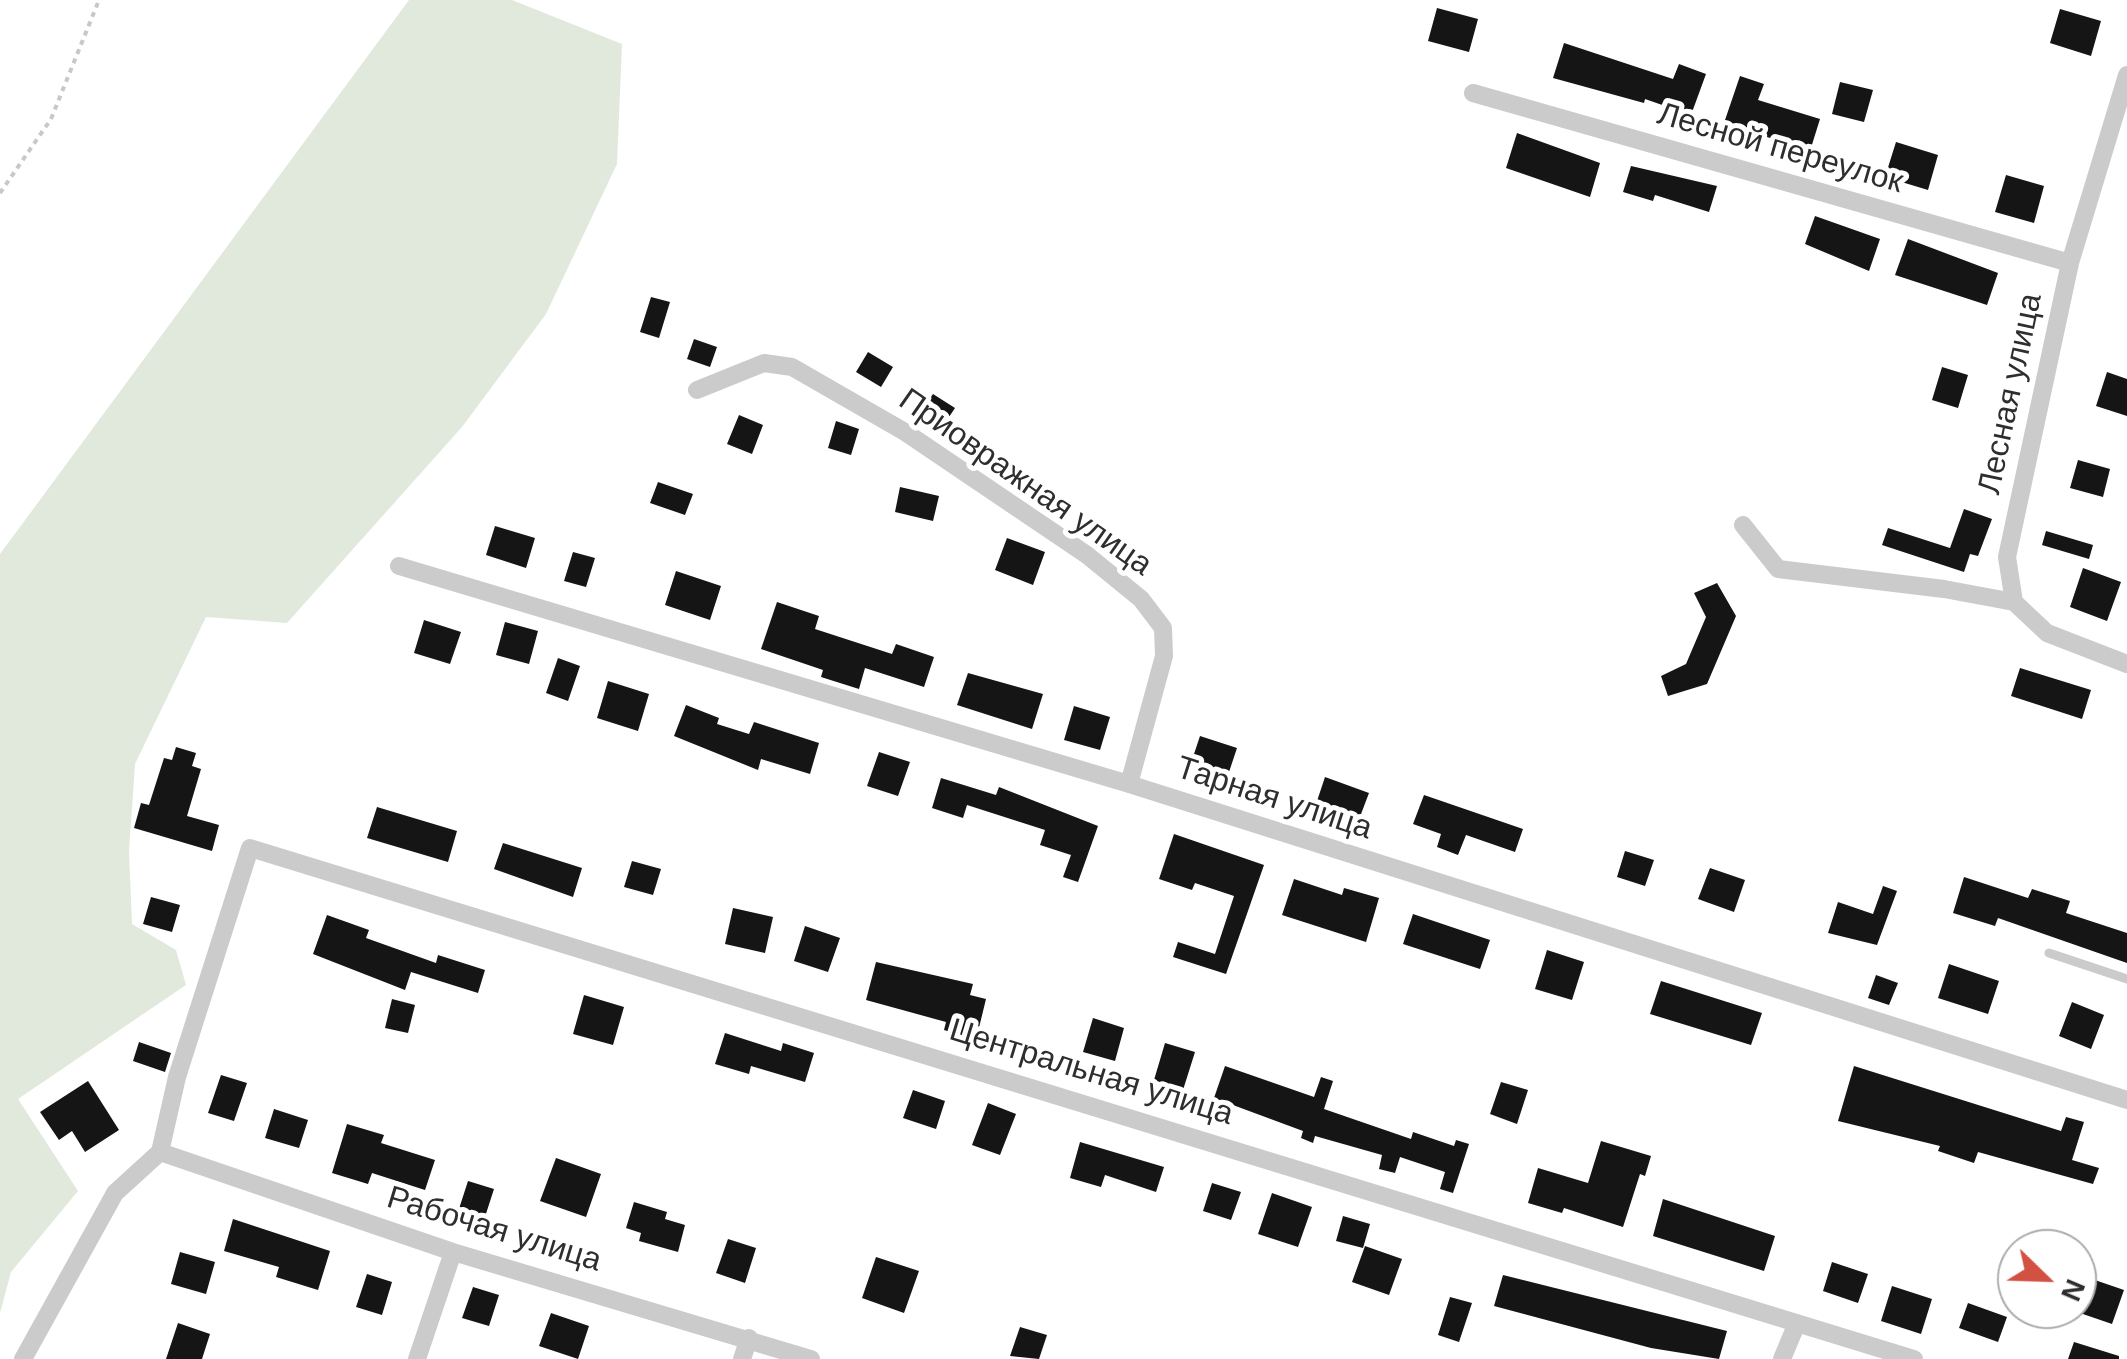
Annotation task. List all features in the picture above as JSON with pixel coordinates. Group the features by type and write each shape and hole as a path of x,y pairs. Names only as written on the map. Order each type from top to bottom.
{"street":[{"name":"Лесная улица","path":"2014,602 2008,557 2070,263 2127,75"},
{"name":"Лесной переулок","path":"1473,92 2070,263"},
{"name":"Приовражная улица","path":"698,390 764,363 792,368 906,432 1087,556 1142,599 1162,628 1164,656 1129,784"},
{"path":"1744,525 1778,569 1944,588 2014,602 2047,634 2127,664"},
{"name":"Тарная улица","path":"399,566 1129,784 2127,1100"},
{"name":"Центральная улица","path":"160,1152 176,1077 250,848 1914,1359"},
{"path":"23,1359 115,1193 160,1152"},
{"name":"Рабочая улица","path":"160,1152 454,1252 811,1359"},
{"path":"416,1359 454,1252"},
{"path":"1782,1359 1796,1323"},
{"path":"742,1359 748,1338"}],"lane":[{"path":"2049,953 2127,979"}],"path":[{"path":"0,193 50,119 99,0"}],"shaded area":[{"path":"409,0 512,0 622,44 617,164 546,314 462,427 287,623 206,617 135,764 129,851 132,924 176,950 186,985 18,1099 78,1191 11,1272 0,1313 0,554"}],"building":[{"path":"1437,8 1478,19 1469,52 1428,41"},
{"path":"2060,9 2101,21 2091,56 2050,43"},
{"path":"1564,43 1673,79 1679,64 1706,74 1691,115 1645,99 1644,103 1553,78"},
{"path":"1740,76 1764,84 1758,100 1820,119 1810,151 1724,123"},
{"path":"1840,82 1873,90 1864,122 1832,114"},
{"path":"1517,133 1600,163 1590,197 1506,168"},
{"path":"1896,142 1938,155 1928,190 1885,177"},
{"path":"1631,166 1717,186 1709,212 1655,195 1653,201 1623,192"},
{"path":"2006,175 2044,186 2034,223 1995,212"},
{"path":"1815,216 1880,239 1869,271 1805,244"},
{"path":"1908,239 1998,273 1987,305 1895,275"},
{"path":"651,297 670,302 659,338 640,332"},
{"path":"694,339 717,347 710,367 687,359"},
{"path":"868,352 893,367 881,387 856,372"},
{"path":"1942,367 1968,375 1958,408 1932,400"},
{"path":"2107,372 2127,379 2127,416 2096,406"},
{"path":"933,394 955,408 943,426 921,411"},
{"path":"739,415 763,425 752,454 727,444"},
{"path":"836,421 859,429 851,455 828,448"},
{"path":"2078,460 2110,469 2103,497 2070,488"},
{"path":"658,482 693,494 685,515 650,503"},
{"path":"900,487 939,496 933,521 895,512"},
{"path":"1964,509 1992,519 1978,556 1970,554 1964,572 1882,545 1888,528 1950,548"},
{"path":"495,526 535,538 526,568 486,555"},
{"path":"2046,531 2093,545 2089,559 2042,545"},
{"path":"1007,538 1045,552 1033,585 995,570"},
{"path":"573,552 595,558 586,587 564,581"},
{"path":"2083,568 2121,582 2107,621 2070,607"},
{"path":"676,571 721,586 710,620 665,605"},
{"path":"1717,583 1736,616 1707,684 1668,696 1661,676 1686,664 1706,617 1694,593"},
{"path":"777,602 819,616 815,629 892,654 896,644 934,657 924,687 865,668 859,689 821,677 823,670 761,649"},
{"path":"424,620 461,632 450,664 414,653"},
{"path":"505,622 538,631 529,664 496,655"},
{"path":"558,658 580,666 568,701 546,693"},
{"path":"2020,668 2091,690 2082,719 2011,696"},
{"path":"968,673 1043,694 1032,729 957,705"},
{"path":"608,681 649,694 638,731 597,718"},
{"path":"686,705 719,718 717,724 749,734 754,722 819,743 810,774 761,759 758,770 674,736"},
{"path":"1074,706 1110,717 1100,750 1064,740"},
{"path":"1200,736 1237,748 1227,778 1190,766"},
{"path":"176,747 196,753 192,766 201,769 187,816 219,825 212,851 134,828 141,803 149,805 164,758 172,760"},
{"path":"879,752 910,762 898,796 867,786"},
{"path":"1325,777 1369,793 1358,822 1315,807"},
{"path":"941,778 996,795 999,787 1098,826 1078,882 1063,877 1071,855 1040,845 1045,830 967,805 963,818 932,808"},
{"path":"1424,795 1523,829 1515,852 1466,835 1458,855 1437,847 1441,834 1413,824"},
{"path":"377,807 457,831 448,862 367,838"},
{"path":"1174,834 1264,865 1226,974 1173,957 1178,942 1215,954 1234,896 1195,883 1192,890 1159,879"},
{"path":"503,843 582,868 573,897 494,869"},
{"path":"1625,851 1654,860 1645,886 1617,877"},
{"path":"632,861 661,869 653,895 624,887"},
{"path":"1710,868 1745,880 1734,912 1698,899"},
{"path":"1964,877 2028,898 2032,889 2070,901 2066,913 2127,933 2127,963 1998,918 1995,926 1953,913"},
{"path":"1294,879 1342,895 1344,888 1379,898 1366,942 1282,915"},
{"path":"1883,886 1897,891 1877,945 1828,933 1838,902 1873,914"},
{"path":"151,897 180,905 172,932 143,924"},
{"path":"733,908 773,917 765,953 725,944"},
{"path":"1413,914 1490,940 1480,969 1403,944"},
{"path":"327,915 369,930 366,938 436,963 438,955 485,970 478,993 411,972 405,990 313,954"},
{"path":"805,926 840,938 828,972 794,961"},
{"path":"1547,950 1584,962 1572,1000 1535,989"},
{"path":"876,962 973,984 970,995 986,999 976,1040 944,1030 946,1022 866,1000"},
{"path":"1949,964 1999,981 1988,1014 1938,998"},
{"path":"1876,975 1898,983 1889,1005 1868,998"},
{"path":"1661,981 1762,1013 1751,1045 1650,1014"},
{"path":"584,995 624,1007 613,1045 573,1034"},
{"path":"392,999 415,1005 408,1033 385,1028"},
{"path":"2072,1002 2104,1015 2091,1049 2059,1036"},
{"path":"1093,1018 1124,1028 1115,1061 1083,1052"},
{"path":"725,1033 781,1051 783,1043 814,1053 805,1082 751,1066 749,1074 715,1064"},
{"path":"139,1042 171,1053 165,1072 133,1061"},
{"path":"1165,1043 1195,1052 1183,1090 1154,1080"},
{"path":"1225,1066 1314,1097 1321,1077 1333,1081 1324,1109 1411,1139 1413,1132 1454,1146 1456,1140 1469,1144 1453,1193 1440,1189 1445,1172 1400,1157 1395,1173 1379,1169 1382,1155 1315,1136 1313,1143 1301,1138 1303,1131 1214,1098"},
{"path":"1854,1066 2061,1131 2066,1117 2084,1122 2072,1160 2099,1168 2093,1184 1978,1152 1974,1163 1938,1151 1940,1146 1838,1121"},
{"path":"221,1075 247,1083 234,1121 208,1113"},
{"path":"88,1081 119,1130 85,1152 72,1131 59,1140 40,1112"},
{"path":"1501,1082 1528,1090 1517,1124 1490,1114"},
{"path":"913,1090 945,1101 936,1129 903,1118"},
{"path":"988,1103 1016,1114 1000,1155 972,1145"},
{"path":"274,1109 308,1120 299,1148 265,1138"},
{"path":"347,1124 384,1135 381,1143 435,1160 425,1190 372,1173 368,1184 332,1173"},
{"path":"1601,1141 1651,1156 1645,1176 1640,1174 1623,1227 1564,1208 1562,1213 1528,1203 1538,1168 1588,1183"},
{"path":"1080,1142 1164,1167 1156,1192 1105,1175 1101,1187 1070,1178"},
{"path":"556,1158 601,1174 586,1217 540,1201"},
{"path":"468,1181 494,1189 483,1223 457,1215"},
{"path":"1212,1183 1241,1192 1231,1220 1203,1211"},
{"path":"1272,1193 1312,1207 1298,1247 1258,1234"},
{"path":"1663,1199 1775,1236 1764,1271 1653,1236"},
{"path":"634,1202 667,1212 665,1219 685,1225 678,1252 639,1241 641,1233 626,1228"},
{"path":"1343,1216 1370,1224 1363,1248 1336,1241"},
{"path":"233,1219 330,1251 318,1290 276,1277 279,1267 224,1251"},
{"path":"728,1239 756,1248 745,1283 716,1273"},
{"path":"1365,1246 1402,1259 1389,1295 1352,1282"},
{"path":"180,1252 215,1262 206,1294 171,1284"},
{"path":"876,1257 919,1271 904,1313 862,1298"},
{"path":"1832,1262 1868,1274 1858,1303 1823,1291"},
{"path":"367,1274 392,1282 382,1315 356,1307"},
{"path":"1503,1275 1727,1331 1719,1359 1651,1348 1494,1306"},
{"path":"2097,1281 2124,1290 2112,1324 2097,1319"},
{"path":"1892,1286 1932,1299 1921,1334 1881,1321"},
{"path":"473,1287 499,1295 489,1326 462,1318"},
{"path":"1450,1297 1472,1303 1459,1342 1438,1335"},
{"path":"1968,1303 1997,1313 1997,1329 2003,1329 1998,1342 1959,1328"},
{"path":"551,1313 589,1326 578,1359 539,1346"},
{"path":"178,1323 210,1334 202,1359 166,1359"},
{"path":"1020,1327 1047,1335 1039,1359 1010,1356"},
{"path":"2074,1342 2119,1356 2119,1359 2068,1359"}]}
